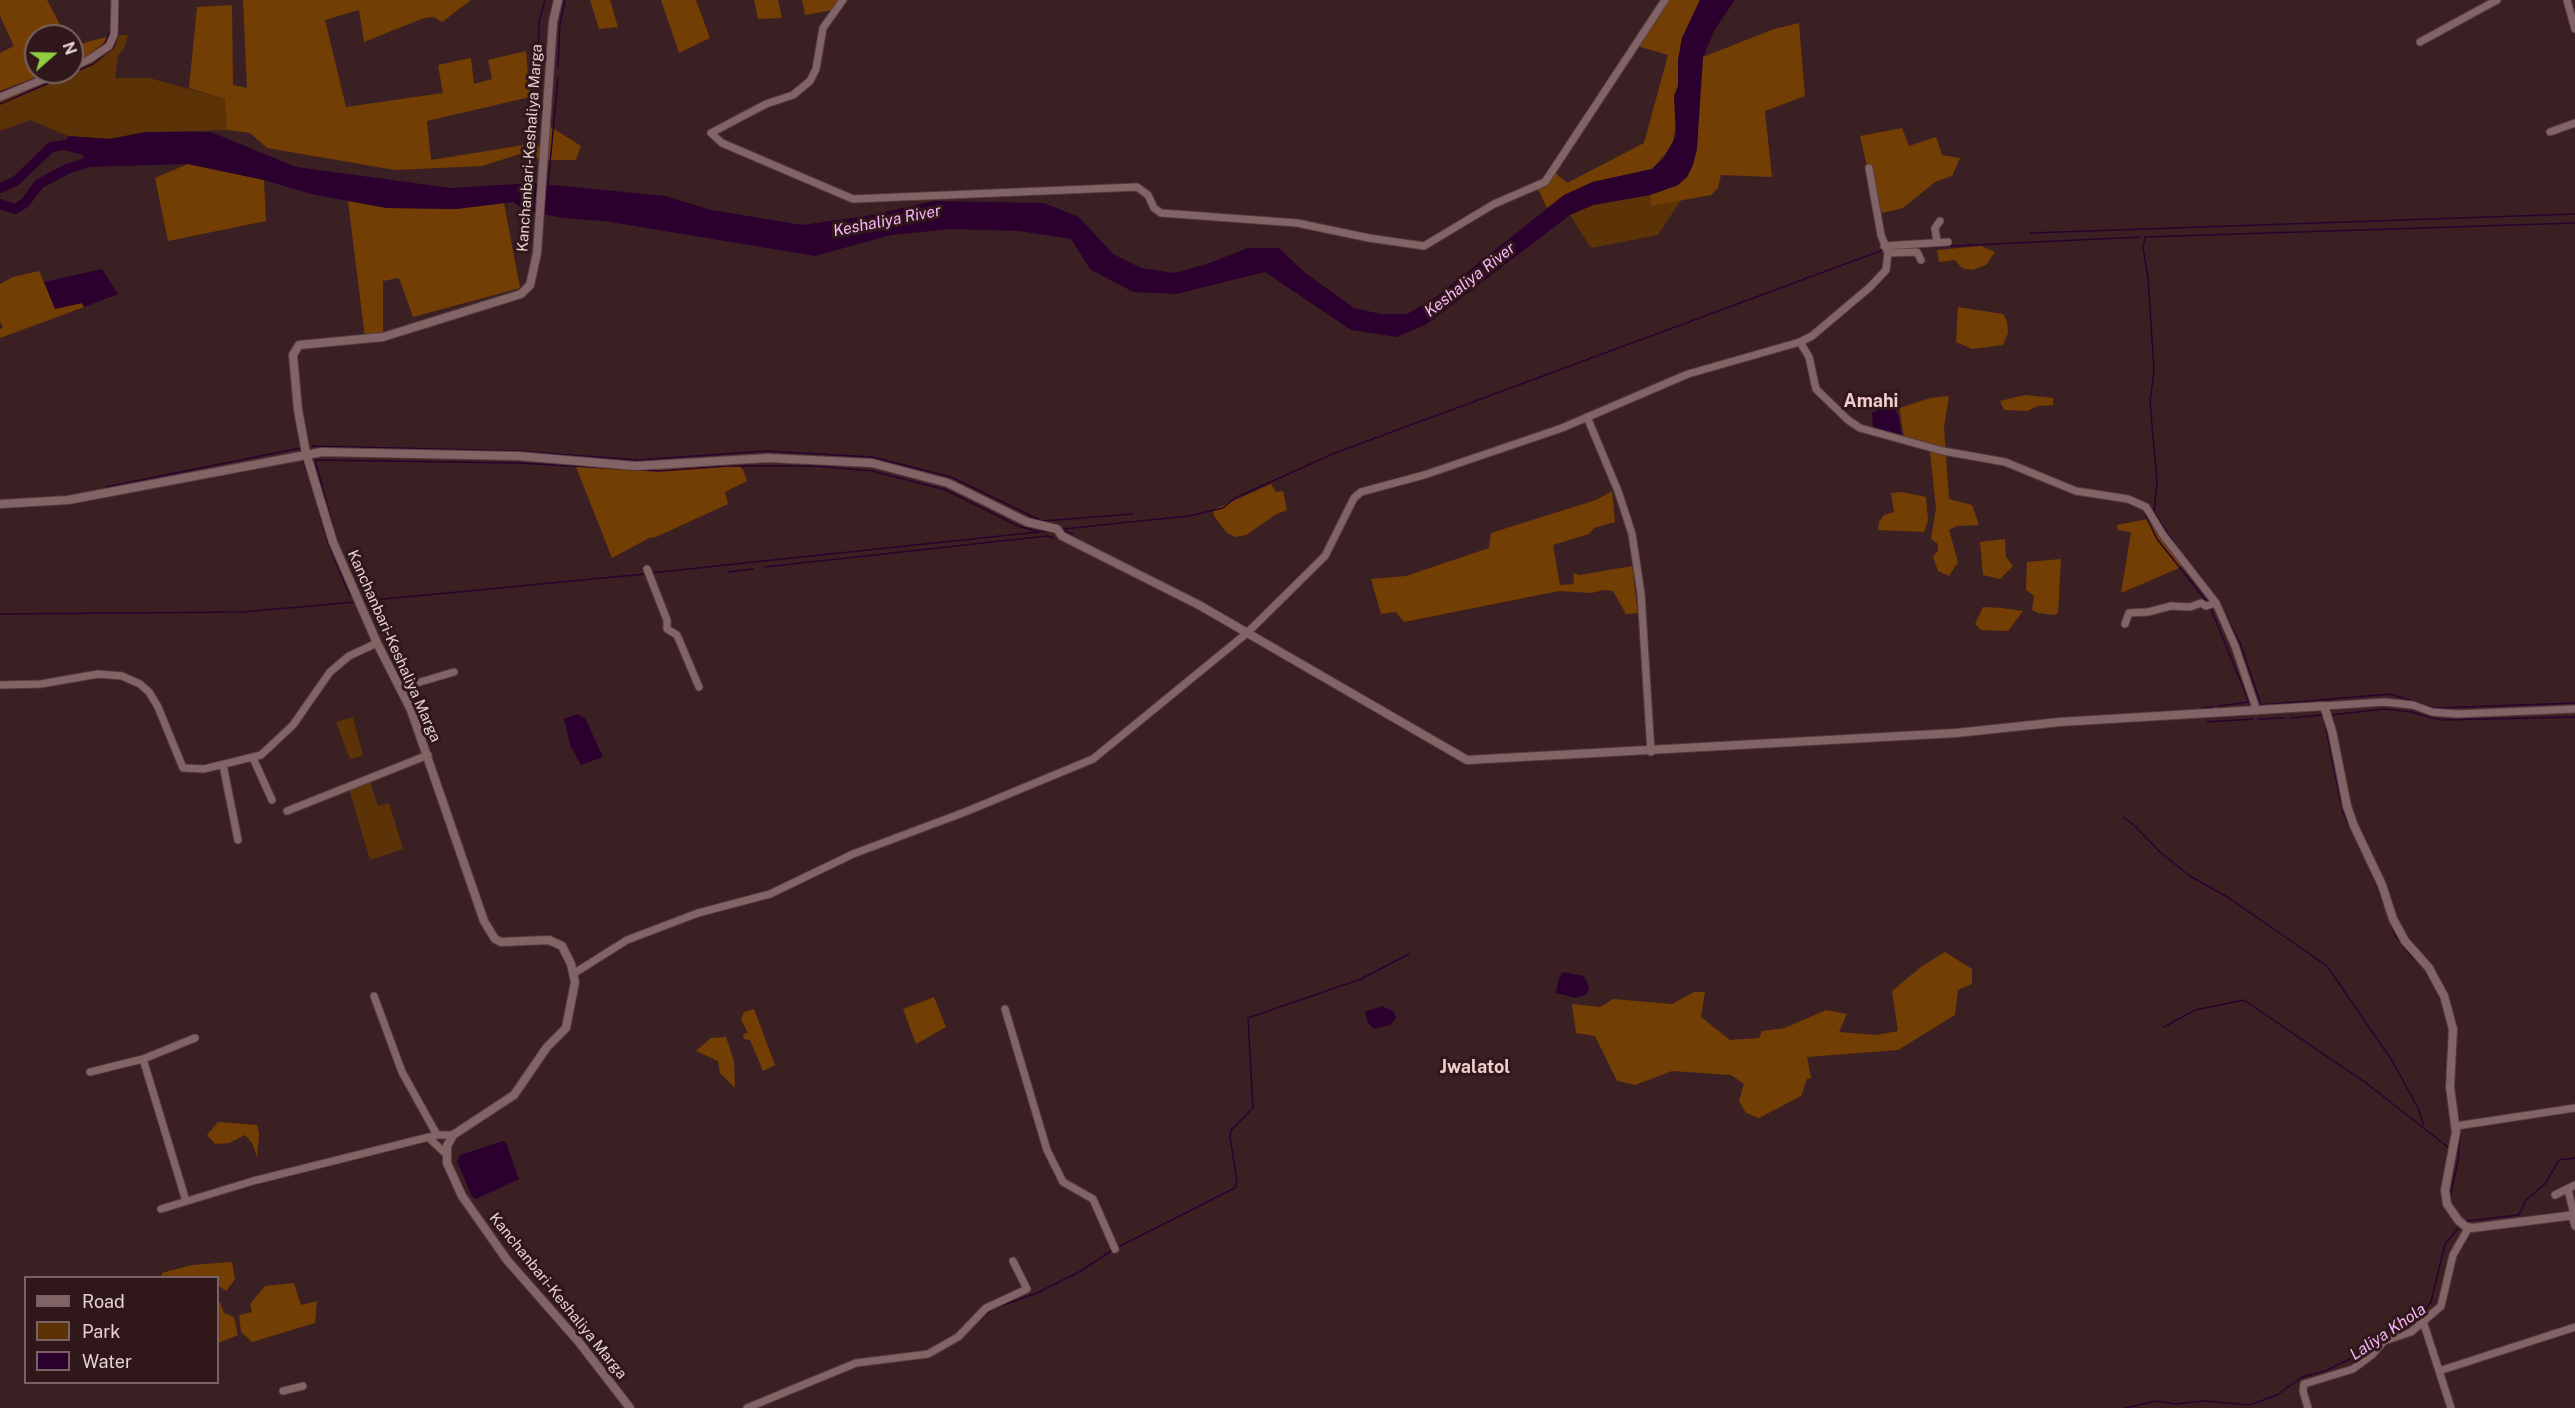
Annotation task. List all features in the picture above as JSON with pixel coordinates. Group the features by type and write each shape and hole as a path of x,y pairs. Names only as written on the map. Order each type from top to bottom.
{"street":[{"path":"84,62 109,46 114,35 115,0"},
{"name":"Kanchanbari-Keshaliya Marga","path":"453,1135 514,1095 547,1047 566,1028 575,982 562,946 549,940 511,943 495,939 484,921 428,755 333,542 306,453 298,410 293,355 299,345 383,337 521,294 530,285 537,254 553,22 558,0"},
{"path":"843,0 823,28 816,69 810,81 793,95 766,104 711,133 722,143 853,199 1137,187 1148,195 1154,208 1161,213 1297,223 1369,238 1424,246 1494,204 1545,182 1665,0"},
{"path":"2420,42 2497,0"},
{"path":"2566,0 2575,28"},
{"path":"0,97 32,84"},
{"path":"2550,132 2575,123"},
{"path":"573,974 627,940 698,913 770,894 853,854 965,812 1093,759 1247,633 1325,556 1354,498 1361,492 1424,475 1587,417 1688,374 1800,342 1812,336 1870,287 1886,270 1886,249 1869,168"},
{"path":"1937,242 1935,228 1940,221"},
{"path":"1886,249 1948,242"},
{"path":"1886,249 1917,252 1921,260"},
{"path":"1800,342 1809,357 1816,389 1848,420 1860,428 1943,451 2006,462 2076,491 2140,503 2146,507 2163,535 2216,603 2235,646 2257,711"},
{"path":"1587,417 1618,492 1632,534 1641,594 1651,752"},
{"path":"0,504 68,500 306,453 518,456 636,466 768,458 872,463 948,483 1027,522 1041,526 1050,525 1062,536 1199,605 1467,760 1956,734 2060,722 2384,702 2414,705 2432,712 2457,714 2575,709"},
{"path":"647,573 667,620 667,628 677,635 699,687"},
{"path":"2125,624 2129,613 2148,612 2171,606 2190,607 2201,603 2206,606 2216,603"},
{"path":"0,685 40,684 98,675 122,676 140,684 149,692 158,707 183,768 194,770 253,758 283,736 330,672 349,657 377,643"},
{"path":"400,688 454,672"},
{"path":"2324,706 2354,826 2382,885 2393,919 2405,941 2429,968 2444,996 2453,1029 2450,1087 2456,1126 2445,1197 2447,1204 2458,1220 2467,1227 2509,1224 2536,1217 2574,1215"},
{"path":"287,811 428,755"},
{"path":"253,758 272,800"},
{"path":"223,765 238,840"},
{"path":"374,996 402,1072 438,1135"},
{"path":"1005,1009 1047,1150 1063,1182 1093,1199 1115,1249"},
{"path":"90,1072 143,1059 195,1038"},
{"path":"143,1059 186,1201"},
{"path":"2456,1126 2488,1119 2575,1108"},
{"path":"161,1209 438,1135 453,1135 446,1154 429,1138"},
{"name":"Kanchanbari-Keshaliya Marga","path":"446,1154 462,1196 502,1252 578,1341 630,1408"},
{"path":"2555,1195 2571,1187 2575,1226"},
{"path":"2308,1408 2303,1391 2304,1384 2353,1369 2372,1355 2384,1341 2411,1332 2445,1301 2453,1255 2467,1227"},
{"path":"747,1408 856,1363 928,1354 958,1337 986,1308 1027,1289 1013,1261"},
{"path":"2423,1321 2451,1408"},
{"path":"2439,1371 2575,1327"},
{"path":"283,1391 303,1386"}],"green space":[{"path":"114,35 128,35 124,49 118,55 115,78 149,78 226,99 227,130 145,132 110,139 68,136 30,120 0,131 0,97 32,84 84,84 84,58"},
{"path":"1650,195 1651,206 1681,200 1658,235 1591,248 1570,215 1593,205"},
{"path":"353,717 363,756 350,759 336,722"},
{"path":"370,782 378,806 389,803 403,849 370,860 349,789"}],"shaded area":[{"path":"0,0 47,0 60,24 24,24 24,84 32,84 0,97 0,53 14,46 0,16"},
{"path":"243,0 471,0 442,22 434,17 424,18 364,42 359,10 325,20 346,107 443,93 438,65 471,58 474,84 492,79 488,60 526,51 530,97 427,121 431,160 524,145 545,146 546,124 581,146 576,160 544,160 520,154 482,166 395,170 267,148 250,133 227,130 225,99 189,88 197,7 232,5 233,85 247,88"},
{"path":"590,0 610,0 618,27 599,29"},
{"path":"661,0 696,0 710,38 679,53"},
{"path":"754,0 778,0 782,18 758,19"},
{"path":"802,0 843,0 838,9 805,15"},
{"path":"1665,0 1700,0 1682,38 1678,61 1678,86 1674,96 1677,121 1672,146 1652,169 1592,182 1564,195 1547,208 1539,191 1531,188 1545,182 1552,170 1567,183 1644,143 1668,55 1634,45"},
{"path":"1799,23 1805,96 1765,111 1772,177 1721,175 1718,188 1711,195 1651,206 1650,195 1678,185 1693,165 1703,57 1774,29"},
{"path":"114,35 109,46 84,60 84,43"},
{"path":"1902,128 1909,146 1936,137 1942,155 1960,158 1952,176 1935,182 1903,208 1878,214 1860,136"},
{"path":"188,164 264,180 266,221 168,241 155,178"},
{"path":"348,201 387,208 456,209 504,203 520,288 413,317 399,278 383,281 383,337 365,338"},
{"path":"1981,246 1995,252 1986,265 1972,270 1962,268 1955,260 1939,262 1937,250"},
{"path":"39,271 55,308 82,303 84,307 0,338 0,329 3,327 0,322 0,284 13,277"},
{"path":"1958,307 2003,314 2007,321 2008,333 2003,345 1972,349 1956,342"},
{"path":"2025,395 2053,398 2053,405 2038,406 2027,411 2004,410 2000,401"},
{"path":"1949,396 1944,427 1949,499 1972,505 1979,525 1957,526 1949,530 1958,562 1949,576 1938,571 1933,556 1938,551 1938,544 1931,539 1936,508 1930,452 1925,443 1904,438 1900,408 1930,398"},
{"path":"734,461 743,470 747,481 725,492 728,504 656,537 649,538 612,558 574,462 636,466"},
{"path":"1271,484 1276,492 1283,491 1287,510 1275,515 1246,535 1236,537 1227,533 1214,516 1213,510"},
{"path":"1612,491 1615,522 1594,528 1589,534 1553,545 1560,585 1574,584 1573,573 1580,575 1632,566 1638,613 1626,614 1613,591 1604,590 1591,593 1559,591 1404,622 1396,612 1381,614 1371,579 1406,576 1489,548 1491,533 1596,500"},
{"path":"1902,492 1926,497 1928,521 1924,532 1878,530 1879,522 1884,515 1894,512 1891,493"},
{"path":"2153,518 2186,565 2121,593 2131,532 2118,530 2117,525"},
{"path":"2005,539 2006,557 2013,566 2000,579 1983,575 1980,542"},
{"path":"2061,559 2058,613 2054,615 2038,613 2032,610 2034,596 2026,590 2027,562"},
{"path":"1983,607 2023,611 2008,631 1981,630 1975,624"},
{"path":"1945,952 1972,969 1972,984 1958,990 1955,1015 1898,1050 1807,1057 1811,1078 1807,1079 1801,1096 1759,1118 1746,1113 1739,1101 1744,1084 1731,1075 1672,1071 1635,1085 1617,1081 1595,1036 1576,1033 1572,1004 1600,1007 1613,999 1672,1004 1694,992 1705,992 1701,1017 1730,1040 1759,1038 1762,1031 1785,1028 1826,1010 1847,1014 1839,1032 1876,1035 1898,1031 1892,991 1921,967"},
{"path":"934,997 946,1027 916,1044 903,1009"},
{"path":"754,1009 775,1065 763,1071 750,1040 744,1039 743,1034 748,1033 741,1019 744,1012"},
{"path":"726,1037 734,1061 735,1088 720,1073 718,1061 696,1051 711,1038"},
{"path":"218,1122 257,1125 259,1134 257,1157 252,1143 245,1135 229,1143 215,1144 207,1135"},
{"path":"232,1262 235,1279 226,1291 219,1286 219,1276 161,1276 162,1273 192,1265"},
{"path":"294,1283 301,1305 317,1301 315,1323 252,1342 241,1332 239,1315 252,1312 250,1304 265,1286"},
{"path":"219,1302 224,1313 234,1317 238,1335 219,1343"}],"water":[{"path":"1700,0 1735,0 1715,29 1703,57 1697,149 1687,177 1678,185 1650,195 1593,205 1570,215 1427,324 1397,337 1351,330 1265,272 1176,294 1133,292 1090,269 1071,239 1019,231 952,229 891,235 815,256 604,221 563,218 526,211 513,202 456,209 387,208 311,194 264,180 188,164 84,167 83,155 64,150 68,136 110,139 145,132 211,132 296,167 451,188 533,183 665,196 711,210 802,225 867,216 934,201 1044,203 1079,217 1113,254 1141,268 1174,273 1207,264 1248,248 1279,248 1304,272 1354,308 1381,314 1407,314 1435,298 1564,195 1593,182 1652,169 1663,159 1676,136 1674,96 1678,86 1678,60 1682,38"},
{"path":"102,269 118,294 84,307 82,303 55,309 44,282"},
{"path":"1881,408 1895,410 1898,414 1902,436 1873,428 1872,413"},
{"path":"577,714 585,718 603,757 581,765 570,745 564,719"},
{"path":"1563,972 1584,976 1589,987 1587,994 1576,998 1556,993 1559,978"},
{"path":"1382,1006 1393,1011 1396,1018 1390,1025 1374,1029 1368,1023 1365,1012"},
{"path":"503,1141 506,1143 519,1179 476,1199 471,1195 457,1161 460,1155"}],"waterway":[{"path":"0,104 93,64 113,48 118,36 119,0"},
{"path":"538,76 539,22 545,0"},
{"path":"558,67 560,24 565,0"},
{"path":"94,52 105,43 111,28"},
{"path":"548,185 558,78"},
{"path":"0,92 24,83"},
{"path":"532,150 537,85"},
{"name":"Keshaliya River","path":"0,188 16,181 51,147 78,143"},
{"name":"Keshaliya River","path":"0,204 15,209 25,203 39,184 67,169 95,160"},
{"path":"2030,233 2575,214"},
{"path":"2180,552 2154,512 2157,481 2150,402 2154,370 2148,277 2143,248 2145,237 2575,223"},
{"path":"1889,249 2140,237"},
{"path":"1063,529 1189,516 1223,508 1235,498 1335,453 1883,250"},
{"path":"312,446 517,451 637,460 766,451 872,457 951,477 1042,521 1133,514"},
{"path":"106,487 300,448"},
{"path":"360,594 337,541 315,460 518,463 659,471 727,466 815,466 872,471 946,490 1018,526 1039,532"},
{"path":"303,461 310,480"},
{"path":"318,508 328,543 350,596"},
{"path":"2145,514 2157,539 2208,603"},
{"path":"1062,530 1073,534"},
{"path":"650,573 1048,531"},
{"path":"765,567 1047,536 1054,538"},
{"path":"728,572 753,569"},
{"path":"363,601 645,574"},
{"path":"2218,601 2240,643 2261,705 2390,694 2435,708 2575,703"},
{"path":"0,614 242,612 356,602"},
{"path":"2211,609 2249,702 2218,706"},
{"path":"2203,708 2213,707"},
{"path":"2333,720 2331,715 2385,709 2411,712 2440,720 2575,717"},
{"path":"2291,718 2321,715 2324,718 2341,803"},
{"path":"2258,719 2284,718"},
{"path":"2207,722 2253,719"},
{"path":"2342,810 2363,855"},
{"path":"2123,817 2161,853 2190,876 2229,898 2327,966 2393,1062 2418,1108 2424,1126"},
{"path":"2370,870 2376,883"},
{"path":"2379,890 2395,935 2410,955 2424,968"},
{"path":"1118,1247 1235,1188 1237,1182 1231,1130 1253,1108 1248,1018 1361,979 1409,954"},
{"path":"2437,991 2442,1003"},
{"path":"2164,1027 2195,1010 2244,1000 2366,1083 2449,1148"},
{"path":"2455,1061 2456,1051"},
{"path":"2446,1075 2447,1098"},
{"path":"2458,1114 2459,1122"},
{"path":"2450,1197 2458,1161 2460,1134"},
{"name":"Laliya Khola","path":"2467,1221 2519,1215 2525,1201 2545,1184 2559,1160 2575,1158"},
{"name":"Laliya Khola","path":"2125,1408 2156,1401 2176,1404 2204,1401 2250,1405 2277,1395 2302,1377 2325,1371 2350,1359 2386,1330 2412,1313 2426,1309 2431,1302 2445,1244 2460,1226"},
{"path":"966,1333 992,1309 1037,1293 1079,1272 1111,1251"},
{"path":"2307,1387 2309,1401"}],"district":[{"name":"Amahi","path":"1871,401"},
{"name":"Jwalatol","path":"1475,1067"}]}
